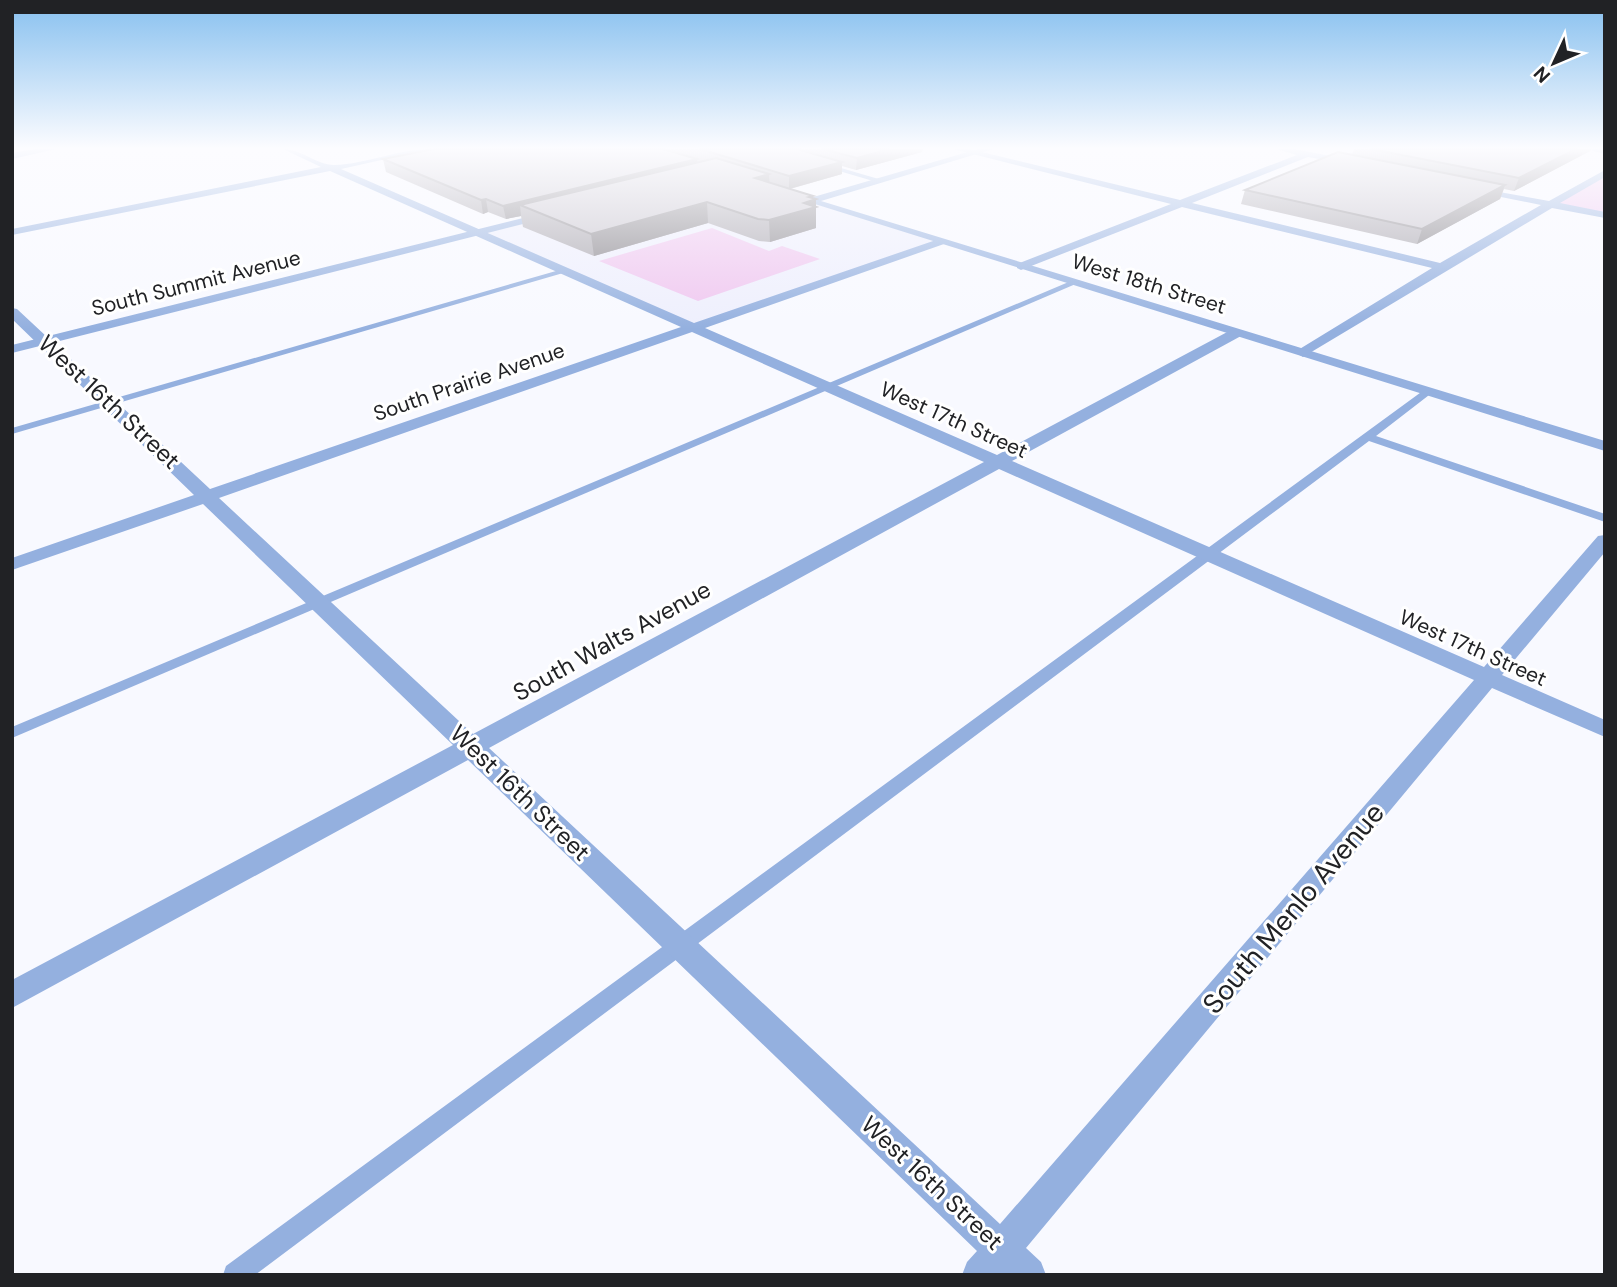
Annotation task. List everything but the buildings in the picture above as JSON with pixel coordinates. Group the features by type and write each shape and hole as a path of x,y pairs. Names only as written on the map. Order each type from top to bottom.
{"street":[{"path":"12,233 129,209"},
{"name":"West 17th Street","path":"424,209 1605,729"},
{"name":"West 18th Street","path":"836,209 1605,446"},
{"path":"1021,266 1169,209"},
{"path":"1203,209 1442,267"},
{"path":"1303,353 1542,209"},
{"path":"1576,209 1605,215"},
{"name":"South Summit Avenue","path":"12,349 557,212"},
{"name":"South Prairie Avenue","path":"12,564 940,242"},
{"name":"West 16th Street","path":"12,312 1028,1275"},
{"name":"South Walts Avenue","path":"12,995 1236,333"},
{"name":"South Menlo Avenue","path":"980,1275 1605,540"}],"lane":[{"path":"12,431 566,271"},
{"path":"12,733 1074,283"},
{"path":"235,1275 1429,392"},
{"path":"1368,437 1605,518"}],"shaded area":[{"path":"571,209 835,209 940,242 691,327 478,233"},
{"path":"1576,209 1605,209 1605,215"},
{"path":"712,228 769,251 782,246 820,259 698,301 599,261"}]}
